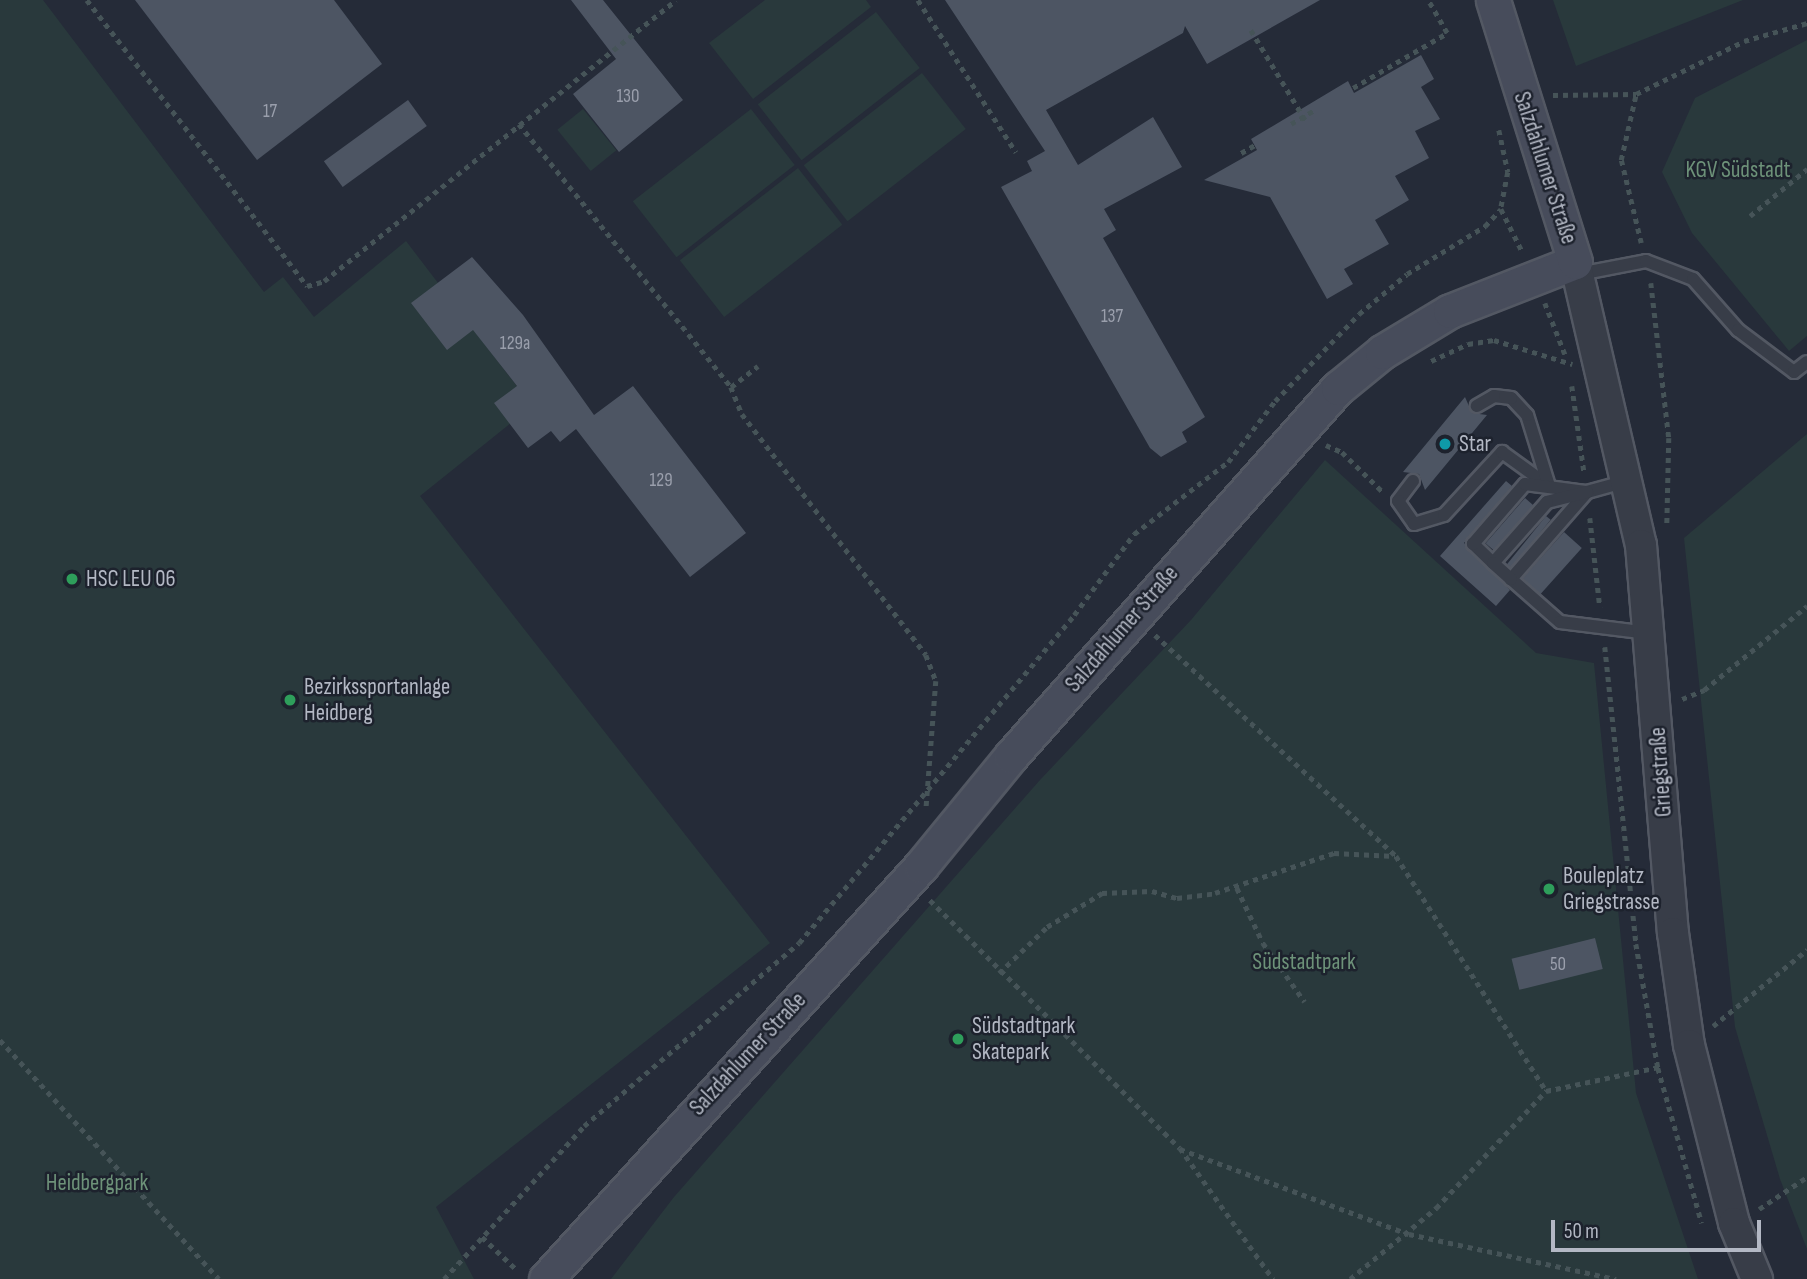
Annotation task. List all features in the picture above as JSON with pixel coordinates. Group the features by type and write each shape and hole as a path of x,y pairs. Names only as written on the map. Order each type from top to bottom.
{"main road":[{"name":"Salzdahlumer Straße","path":"546,1279 921,866 1133,616 1285,443 1359,369 1450,311 1577,268 1493,0"}],"street":[{"name":"Griegstraße","path":"1577,268 1628,481 1650,633 1673,933 1689,1045 1734,1223 1756,1279"}],"lane":[{"path":"1577,268 1646,261 1693,279 1738,330 1794,372 1807,362"},
{"path":"1477,406 1494,396 1511,398 1527,415 1549,486"},
{"path":"1413,481 1398,501 1399,509 1408,522 1427,525 1444,515 1502,453 1549,486"},
{"path":"1493,563 1547,502 1628,481"},
{"path":"1587,492 1525,484 1473,544 1560,622 1650,633"},
{"path":"1511,579 1587,492"}],"path":[{"path":"87,0 307,286 324,281 676,0"},
{"path":"918,0 1016,152"},
{"path":"1353,88 1447,33 1428,0"},
{"path":"1547,95 1636,94 1744,41 1807,23"},
{"path":"1251,30 1304,119"},
{"path":"1636,94 1621,160 1660,322 1670,438 1665,529"},
{"path":"1291,124 1304,119 1317,109"},
{"path":"519,124 731,387 742,414 926,655 936,681 925,818"},
{"path":"1241,153 1255,145"},
{"path":"1750,216 1807,169"},
{"path":"444,1279 584,1126 799,943 927,795 981,720 1074,615 1135,534 1228,462 1275,401 1359,314 1407,274 1485,226 1501,209"},
{"path":"731,387 758,366"},
{"path":"1316,440 1342,452 1399,509"},
{"path":"1679,701 1704,690 1807,606"},
{"path":"1133,616 1329,788 1396,856 1546,1091"},
{"path":"999,973 1047,927 1102,893 1152,891 1177,898 1237,888 1334,853 1396,856"},
{"path":"921,866 921,886 929,899 999,973 1063,1029 1180,1148 1273,1279"},
{"path":"1237,888 1263,943 1305,1002"},
{"path":"1350,1279 1409,1234 1546,1091 1658,1068 1807,950"},
{"path":"0,1040 219,1279"},
{"path":"1180,1148 1409,1234 1616,1279"},
{"path":"1734,1223 1807,1177"},
{"path":"482,1237 528,1279"}],"green space":[{"name":"Bezirkssportanlage Heidberg","path":"0,0 43,0 264,292 283,277 314,317 406,241 532,406 420,496 770,943 436,1207 474,1279 0,1279"},
{"path":"765,0 866,0 871,7 753,99 709,43"},
{"path":"1553,0 1743,0 1576,66"},
{"path":"876,12 920,68 802,160 758,104"},
{"name":"KGV Südstadt","path":"1807,40 1807,336 1789,351 1692,233 1662,172 1695,98"},
{"path":"922,73 966,129 848,221 804,165"},
{"path":"583,109 616,150 591,171 557,130"},
{"path":"751,109 795,165 677,257 633,201"},
{"path":"798,168 842,225 724,317 680,260"},
{"path":"1807,434 1807,1249 1780,1179 1735,1027 1684,538"},
{"name":"Südstadtpark","path":"1325,460 1536,653 1594,663 1636,1093 1698,1279 611,1279 674,1197 1040,780 1191,620"}],"building":[{"path":"135,0 334,0 382,64 257,160"},
{"path":"571,0 603,0 683,100 619,152 573,94 616,59"},
{"path":"945,0 1320,0 1207,64 1185,26 1183,33 1046,110 1078,165 1153,117 1182,167 1104,209 1116,230 1103,238 1205,417 1182,432 1187,442 1161,457 1150,448 1001,187 1032,171 1027,161 1045,151"},
{"path":"1421,55 1434,79 1421,87 1440,119 1415,131 1429,158 1395,176 1409,200 1375,220 1389,244 1344,269 1353,284 1327,299 1270,197 1204,180 1257,150 1251,139 1348,81 1354,93"},
{"path":"408,100 427,126 343,187 324,161"},
{"path":"472,257 523,315 594,415 633,386 746,533 690,577 576,429 560,442 551,431 528,448 494,403 517,386 473,330 447,350 411,303"},
{"name":"Star","path":"1465,397 1472,413 1487,415 1425,490 1419,474 1403,472"},
{"path":"1506,481 1512,486 1464,543 1510,590 1496,606 1440,556"},
{"path":"1525,498 1533,505 1494,550 1486,543"},
{"path":"1546,516 1551,520 1512,568 1507,564"},
{"path":"1564,532 1582,548 1540,594 1523,578"},
{"path":"1595,938 1603,969 1519,990 1512,959"}],"place":[{"name":"Star","path":"1445,444"},
{"name":"HSC LEU 06","path":"72,579"},
{"name":"Bezirkssportanlage Heidberg","path":"290,700"},
{"name":"Bouleplatz Griegstrasse","path":"1549,889"},
{"name":"Südstadtpark Skatepark","path":"958,1039"}],"park label":[{"name":"Heidbergpark","path":"97,1183"}]}
